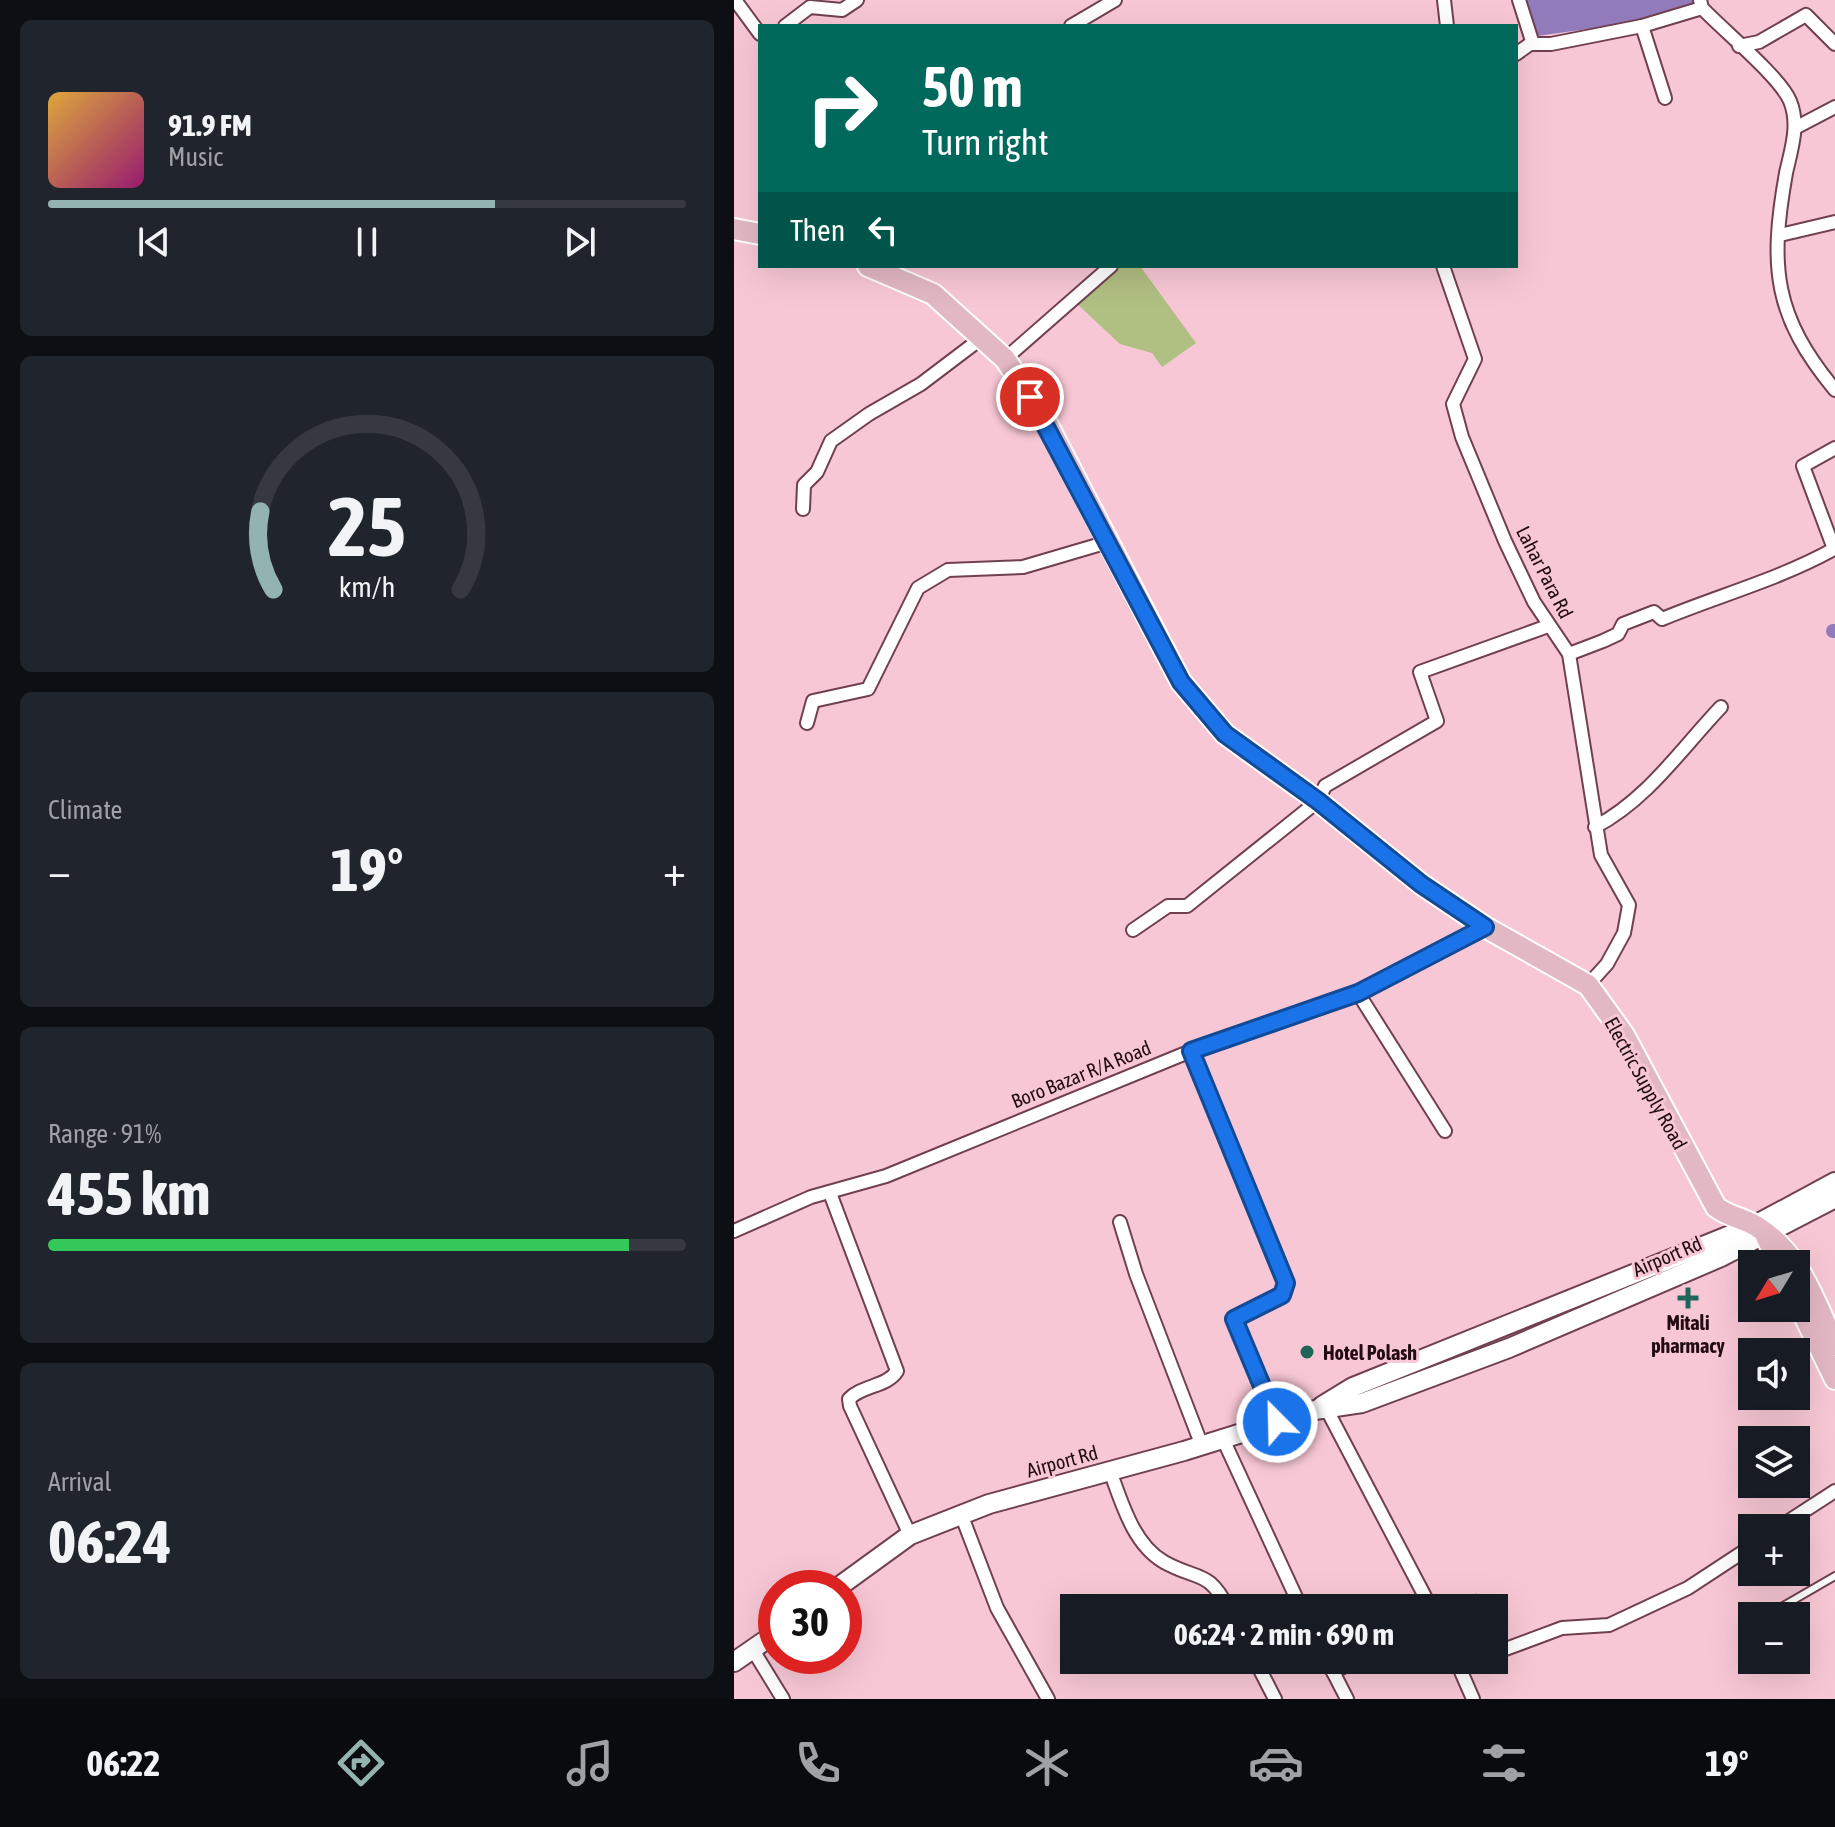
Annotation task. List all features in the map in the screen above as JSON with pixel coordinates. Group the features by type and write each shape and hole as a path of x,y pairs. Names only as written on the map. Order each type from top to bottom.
{"main road":[{"path":"734,229 758,234"},
{"name":"Electric Supply Road","path":"873,268 933,294 1005,359 1043,416 1181,682 1225,734 1318,801 1421,884 1485,927 1588,985 1624,1035 1716,1207 1786,1248 1798,1264 1835,1345"},
{"path":"1760,1230 1835,1182"},
{"path":"1760,1230 1835,1198"},
{"path":"1760,1230 1771,1250"},
{"name":"Airport Rd","path":"862,1570 910,1535 961,1514 1320,1409 1353,1387 1760,1230"},
{"path":"1807,1322 1835,1379"},
{"path":"734,1662 758,1646"}],"street":[{"path":"735,0 758,31"},
{"path":"788,24 810,7 842,10 857,0"},
{"path":"1074,24 1115,0"},
{"path":"1444,0 1447,24"},
{"path":"1519,0 1533,44"},
{"path":"1518,53 1533,44 1642,26 1701,4 1790,100 1795,128 1785,177 1778,276 1788,319 1803,350 1835,390"},
{"path":"1739,46 1759,42 1806,15 1835,44"},
{"path":"1642,26 1665,98"},
{"path":"1795,128 1835,107"},
{"path":"1780,235 1835,222"},
{"path":"1005,359 1109,268"},
{"name":"Lahar Para Rd","path":"1444,268 1475,359 1453,404 1462,437 1505,541 1548,626 1569,654 1601,855 1629,905 1624,933 1607,964 1588,985"},
{"path":"803,509 804,485 817,472 831,441 921,384 983,337"},
{"path":"1569,654 1611,638 1623,624 1636,618 1654,612 1662,619 1726,593 1789,574 1834,549 1803,466 1835,448"},
{"path":"807,723 813,701 868,689 918,588 948,570 1023,567 1108,542"},
{"path":"1133,930 1168,906 1187,906 1318,801 1325,786 1437,721 1420,672 1548,626"},
{"path":"1595,827 1614,817 1667,770 1721,707"},
{"name":"Boro Bazar R/A Road","path":"734,1231 830,1193 886,1176 1191,1051 1358,993 1485,927"},
{"path":"1358,993 1445,1131"},
{"path":"1191,1051 1286,1283 1282,1295 1234,1319 1277,1422"},
{"path":"830,1193 897,1371 892,1378 855,1392 849,1399 850,1406 910,1535"},
{"path":"1120,1222 1136,1274 1202,1446"},
{"path":"1320,1409 1423,1594"},
{"path":"1223,1439 1295,1594"},
{"path":"1110,1471 1130,1522 1145,1545 1164,1562 1216,1585 1221,1594"},
{"path":"1800,1514 1835,1491"},
{"path":"961,1514 997,1608 1048,1699"},
{"path":"1508,1648 1562,1628 1609,1625 1688,1588 1738,1555"},
{"path":"753,1650 783,1699"},
{"path":"1262,1674 1275,1699"},
{"path":"1334,1674 1347,1699"},
{"path":"1462,1674 1473,1699"}],"lane":[{"path":"1790,1602 1835,1576"}],"green space":[{"path":"1116,268 1141,268 1196,343 1162,367 1152,353 1120,344 1075,302 1083,291"}],"shaded area":[{"path":"1524,0 1696,0 1694,7 1624,24 1537,36"}],"place":[{"name":"Mitali pharmacy","path":"1688,1298"},
{"name":"Hotel Polash","path":"1307,1352"}],"route":[{"path":"1030,397 1043,416 1181,682 1225,734 1318,801 1421,884 1485,927 1358,993 1191,1051 1286,1283 1282,1295 1234,1319 1277,1422"}]}
